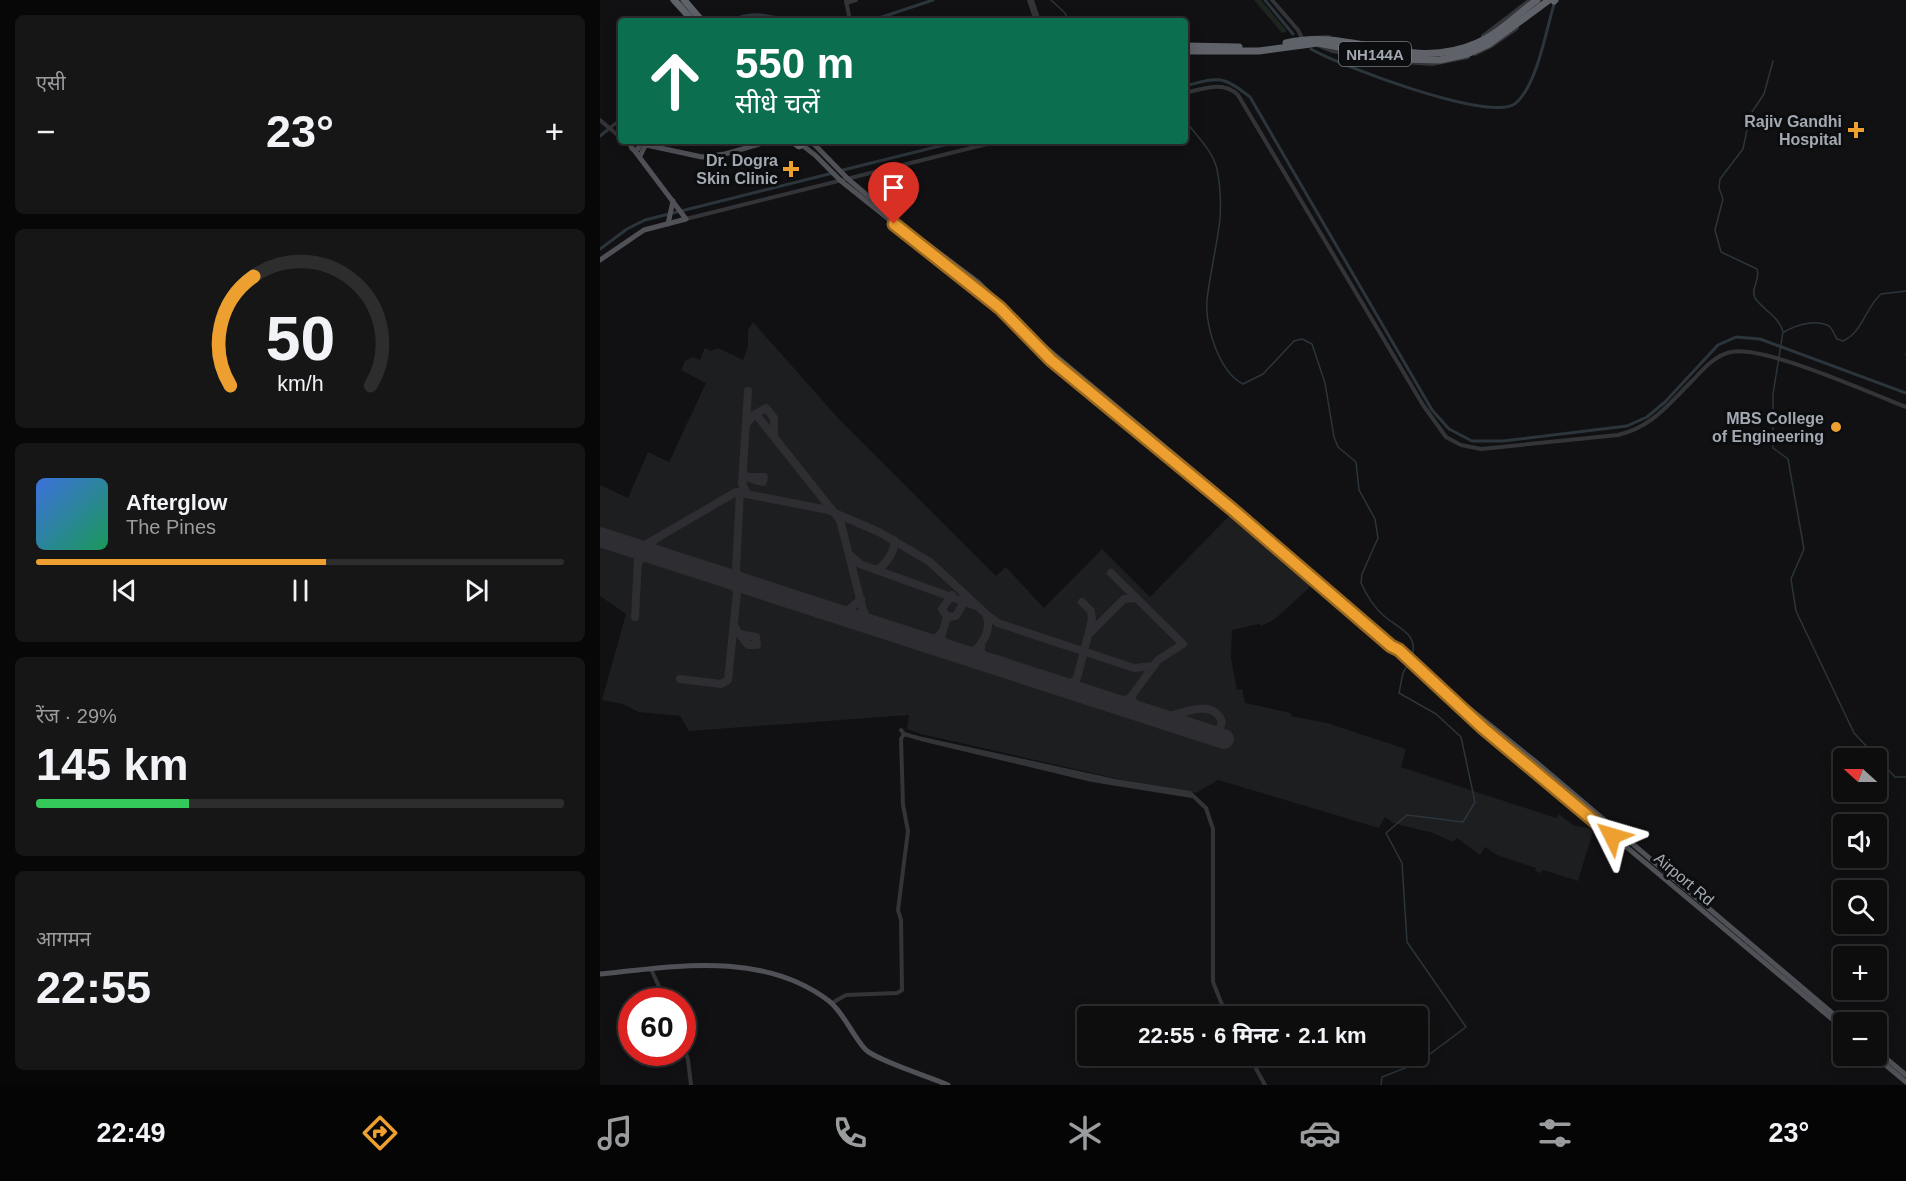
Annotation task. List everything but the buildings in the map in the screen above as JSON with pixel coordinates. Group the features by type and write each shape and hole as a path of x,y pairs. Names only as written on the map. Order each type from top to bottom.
{"highway":[{"path":"674,0 690,18"},
{"path":"684,0 699,18"},
{"name":"NH144A","path":"1188,51 1259,51 1307,41 1401,59 1440,60 1479,49 1537,0"},
{"name":"NH144A","path":"1188,46 1272,46 1307,41 1378,47 1410,54 1439,52 1478,43 1552,0"}],"main road":[{"path":"636,146 652,145 696,156 710,156 758,144"},
{"path":"809,144 833,168"},
{"path":"809,144 839,174 978,282 1039,342 1238,508 1429,676 1536,762 1833,1014"},
{"path":"600,260 644,230 685,217 641,159 636,146"},
{"path":"636,146 641,159"},
{"path":"839,174 841,181 1000,308 1051,360 1233,510 1391,646 1401,651"},
{"path":"668,222 674,204"},
{"name":"Airport Rd","path":"1429,676 1483,728 1833,1020"},
{"path":"600,974 693,966 768,970 795,981 832,1003 870,1053 948,1085"},
{"path":"1887,1059 1906,1075"},
{"path":"1886,1066 1906,1083"}],"street":[{"path":"849,18 846,1 856,0"},
{"path":"1031,0 1037,18"},
{"path":"1272,0 1307,41"},
{"path":"1513,22 1530,0"},
{"path":"1188,92 1219,87 1232,90 1238,95 1429,414 1446,437 1461,445 1491,449 1622,435 1644,427 1656,418 1701,371 1723,354 1739,351 1787,361 1906,407"},
{"path":"600,119 618,133"},
{"path":"685,217 987,144"},
{"path":"901,730 904,734 918,738 1115,781 1176,789 1196,796 1206,808 1213,829 1213,982 1223,1006"},
{"path":"832,1003 846,995 897,993 902,990 901,920 898,910 908,835 903,804 902,740 904,734"},
{"path":"651,969 660,988"},
{"path":"689,1066 691,1085"},
{"path":"1255,1066 1265,1085"}],"shaded area":[{"path":"1254,0 1261,0 1287,31 1282,33"},
{"path":"753,322 838,418 996,576 1006,567 1044,608 1102,549 1150,597 1231,514 1271,553 1275,553 1312,585 1275,619 1261,626 1259,624 1232,630 1231,658 1237,690 1242,689 1245,703 1327,723 1406,749 1401,767 1556,818 1559,814 1574,826 1589,828 1593,831 1578,881 1543,870 1541,873 1535,871 1536,868 1497,855 1485,847 1480,855 1457,838 1453,842 1433,833 1393,823 1385,817 1379,828 1218,780 1196,793 1123,780 921,734 907,729 909,715 689,731 680,716 639,712 623,704 602,700 626,614 600,596 600,485 628,498 648,452 669,462 706,383 681,370 685,361 693,357 700,360 705,348 711,351 718,348 743,360 748,347 748,330"}],"waterway":[{"path":"879,18 933,0"},
{"path":"1051,0 1065,13 1067,18"},
{"path":"1265,0 1293,34"},
{"path":"1311,49 1351,67 1415,90 1478,106 1502,107 1516,103 1530,83 1555,1"},
{"path":"739,18 753,15 777,18"},
{"path":"1773,61 1764,94 1750,115 1743,149 1720,179 1719,188 1723,199 1715,230 1721,252 1757,269 1755,298 1775,318 1783,332 1773,394 1773,448 1788,459 1804,549 1791,579 1796,611 1854,733 1895,777 1906,777"},
{"path":"1188,85 1213,80 1226,81 1250,97 1432,410 1449,429 1472,441 1503,441 1627,426 1647,417 1665,402 1718,345 1736,337 1760,339 1906,393"},
{"path":"600,136 618,121"},
{"path":"1188,124 1215,162 1219,181 1220,219 1207,300 1208,322 1215,347 1227,369 1243,384 1263,374 1294,341 1302,339 1312,344 1325,383 1334,437 1338,447 1356,462 1359,490 1375,519 1378,538 1362,574 1361,583 1379,611 1410,637 1413,643 1411,658"},
{"path":"839,171 948,144"},
{"path":"600,249 627,229 645,220 833,173"},
{"path":"1784,332 1800,325 1818,323 1829,326 1837,339 1843,341 1860,326 1881,294 1906,291"},
{"path":"1381,1085 1382,1077 1418,1063 1466,1027 1407,942 1402,863 1386,833 1407,815 1463,822 1475,802 1461,737 1436,714 1399,693 1403,673 1409,662"}],"taxiway":[{"path":"747,493 742,484 748,391"},
{"path":"754,415 766,408 774,418 774,436"},
{"path":"746,424 754,415 758,417 840,520 863,610 870,624"},
{"path":"743,473 747,477 750,478 760,482 763,482 764,477 749,477 748,478 745,479 743,481"},
{"path":"630,547 645,545 736,492 828,510 879,532 930,562 985,613 987,632 981,644 965,655"},
{"path":"740,492 736,570 740,582"},
{"path":"638,564 642,556 654,554 651,546 654,540"},
{"path":"876,570 890,557 894,540"},
{"path":"631,547 637,554 638,560 635,617"},
{"path":"850,555 860,564 976,606"},
{"path":"1111,573 1183,644 1158,660 1130,698 1115,703"},
{"path":"680,679 721,684 728,680 737,592 731,579"},
{"path":"947,649 941,637 947,617 942,609 952,595"},
{"path":"1091,632 1124,599 1136,598"},
{"path":"843,615 861,599"},
{"path":"947,617 956,616 964,602"},
{"path":"1066,688 1077,678 1092,620 1091,611 1082,602"},
{"path":"987,615 998,623 1134,668 1154,666"},
{"path":"735,627 739,634 748,645 757,645 756,637 739,634"},
{"path":"926,642 934,640 941,633"},
{"path":"981,646 981,653 986,662"},
{"path":"1132,696 1134,710"},
{"path":"1160,718 1203,709 1217,714 1222,722 1219,731 1211,737 1186,726"}],"runway":[{"path":"600,537 1224,739"}],"place":[{"name":"Rajiv Gandhi Hospital","path":"1856,130"},
{"name":"Dr. Dogra Skin Clinic","path":"791,169"},
{"name":"MBS College of Engineering","path":"1836,427"}],"route":[{"path":"894,224 1000,308 1051,360 1233,510 1261,537 1391,646 1399,650 1483,728 1612,836"}]}
